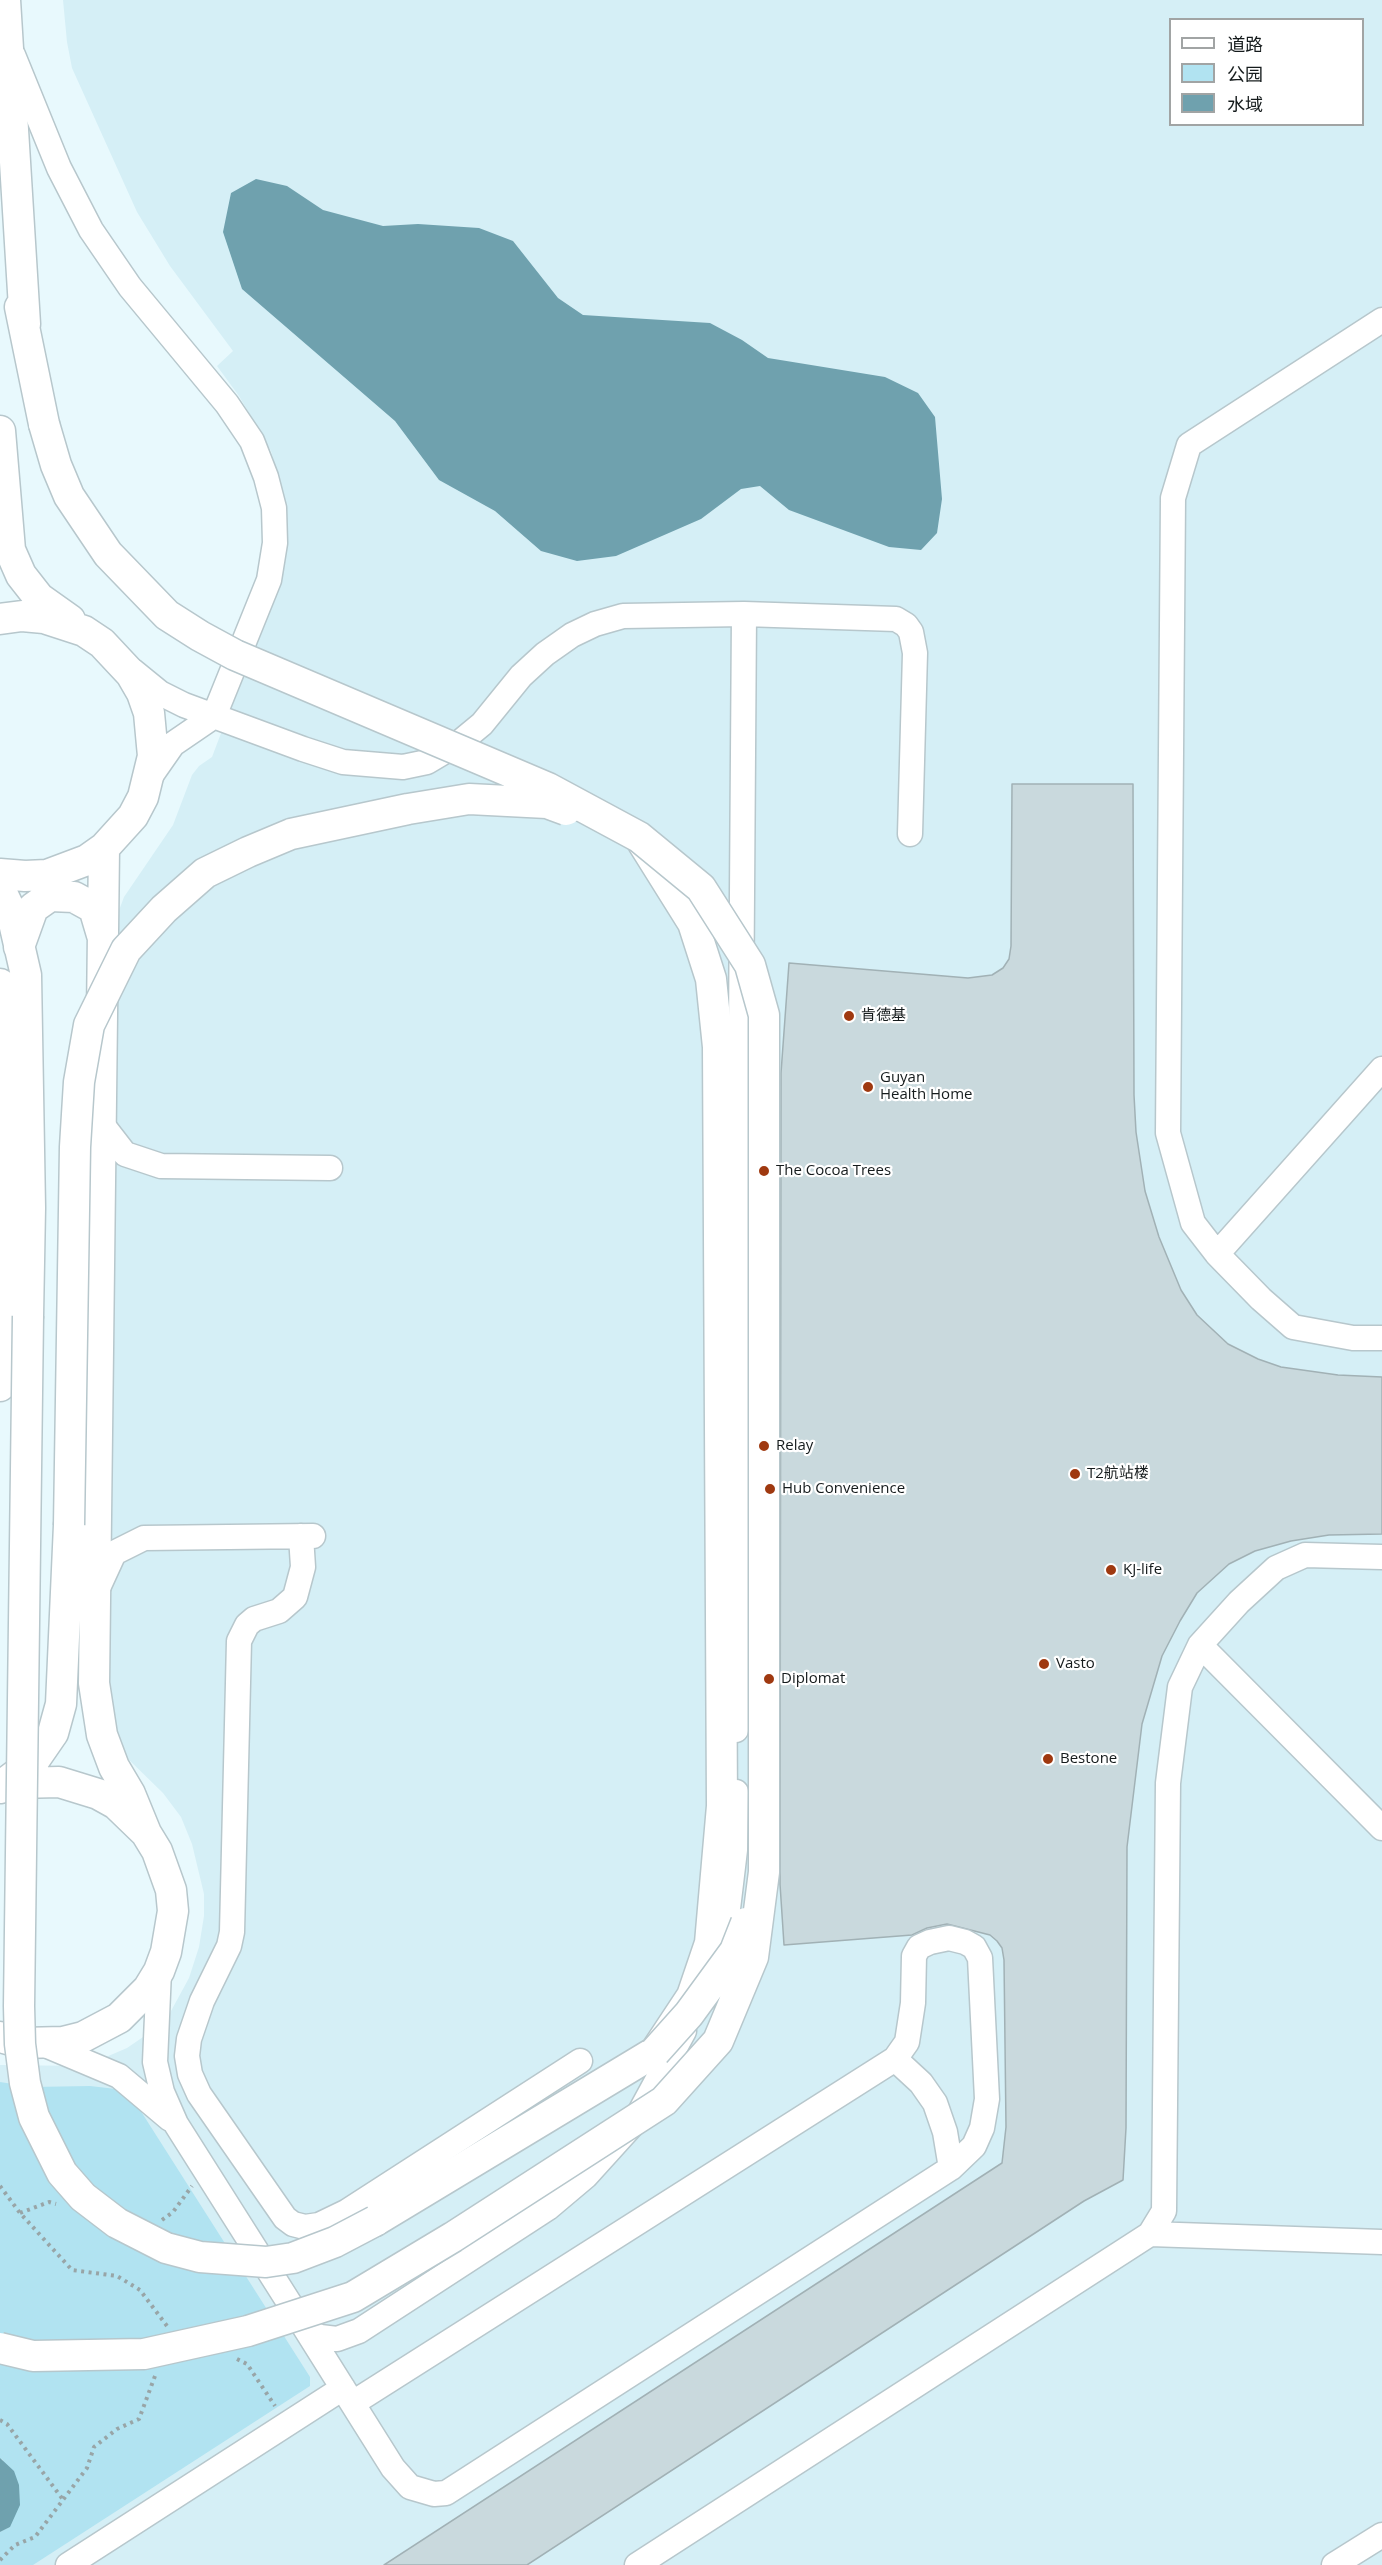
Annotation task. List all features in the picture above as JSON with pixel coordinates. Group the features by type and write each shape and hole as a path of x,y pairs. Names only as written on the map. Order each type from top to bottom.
{"main road":[{"path":"0,2348 33,2356 144,2354 248,2331 353,2297 453,2236 664,2100 718,2041 753,1957 764,1872 764,1015 750,964 701,888 639,837 548,788 235,655 167,615 108,554 69,496 56,465 44,424 26,324 5,0"},
{"path":"0,239 26,324"},
{"path":"0,430 10,550 21,575 39,598 118,657 131,674 149,713 153,756 150,777 133,816 104,848 87,860 46,874 25,876 0,874"},
{"path":"0,619 22,616 44,618 84,631"},
{"path":"0,1786 33,1762 53,1733 61,1704 69,1525 75,1147 79,1082 89,1025 126,950 164,909 205,873 248,852 302,832 408,809 469,799 547,803 639,837 693,923 711,979 718,1047 722,1806 710,1943 692,1996 656,2052"},
{"path":"0,2037 22,2043 43,2044 83,2037 110,2024 135,2005 159,1971 169,1942 173,1911 165,1870 130,1794 114,1767 102,1735 94,1683 104,848"},
{"path":"0,889 12,914 21,942 27,999 30,1208 20,2044 34,2117 62,2173 83,2197 117,2223 166,2248 200,2257 266,2262 293,2258 335,2242 375,2221 656,2052 689,2014 735,1952 764,1872"},
{"path":"4,1015 21,942 33,908 50,896 74,897 94,908 103,938"},
{"path":"0,984 4,1015 0,1386"},
{"path":"0,1786 39,1781 79,1786 116,1804 146,1833"}],"street":[{"path":"8,44 59,168 91,230 130,287 227,404 252,441 266,477 274,508 275,543 269,580 214,716 173,744 150,777"},
{"path":"1382,320 1189,445 1173,498 1168,1133 1193,1222 1217,1254 1261,1299 1293,1327 1353,1338 1382,1338"},
{"path":"307,2331 321,2337 337,2339 359,2331 548,2208 586,2176 634,2123 699,2003 724,1941 735,1850 744,614"},
{"path":"118,657 160,693 214,716 343,762 403,767 427,762 459,743 482,724 521,676 545,654 572,635 595,624 623,616 744,614 896,619 906,625 911,632 915,653 910,834"},
{"path":"1217,1254 1382,1069"},
{"path":"101,1123 125,1154 161,1166 330,1168"},
{"path":"95,1595 114,1553 144,1538 307,1536 303,1567 295,1597 279,1611 255,1619 247,1625 239,1641 232,1932 229,1946 196,2016 187,2056 190,2074 199,2094 285,2218 293,2224 305,2227 318,2225 346,2212 580,2061"},
{"path":"637,2565 1150,2235 1164,2211 1166,2179 1168,1783 1180,1687 1200,1645 1239,1602 1276,1568 1305,1555 1382,1557"},
{"path":"1200,1645 1382,1828"},
{"path":"68,2565 286,2425 348,2396 895,2059 907,2042 913,2003 914,1956 920,1947 930,1942 950,1938 974,1947 980,1958 987,2099 982,2128 974,2146 951,2168 446,2493 434,2494 410,2487 393,2468 348,2396 307,2331 176,2124 162,2092 155,2062 159,1971"},
{"path":"43,2044 119,2076 176,2124"},
{"path":"895,2059 921,2083 935,2103 945,2132 951,2168"},
{"path":"1150,2235 1382,2242"},
{"path":"1334,2565 1382,2535"}],"path":[{"path":"228,2355 247,2364 286,2425"},
{"path":"0,2420 7,2424 64,2501"}],"shaded area":[{"path":"63,0 1382,0 1382,2565 0,2565 0,2065 85,2066 127,2048 165,2022 189,1978 199,1947 204,1916 204,1894 192,1844 181,1817 163,1793 123,1754 112,1733 108,1698 118,913 124,897 173,825 192,775 199,766 212,757 256,641 282,490 271,451 239,396 217,366 233,351 170,266 137,212 72,68"}],"green space":[{"path":"0,2082 32,2087 90,2086 116,2089 135,2102 310,2377 310,2386 33,2565 0,2565 0,2532 10,2527 3,2460 0,2458"}],"water":[{"path":"256,179 287,186 323,210 383,226 418,224 479,228 513,241 558,298 583,315 710,323 742,340 768,358 885,377 918,393 935,417 942,499 937,533 921,550 889,547 789,510 760,486 741,489 701,519 616,556 577,561 541,551 495,511 439,480 395,421 242,289 223,232 231,193"},
{"path":"0,2458 14,2471 19,2485 20,2505 10,2527 0,2532"}],"building":[{"name":"T2航站楼","path":"1012,784 1133,784 1136,1132 1145,1191 1159,1237 1181,1290 1197,1315 1228,1344 1258,1359 1281,1367 1338,1375 1382,1377 1382,1534 1329,1535 1291,1541 1255,1551 1229,1564 1197,1593 1162,1656 1142,1724 1127,1847 1126,2128 1123,2180 1084,2201 527,2565 384,2565 1002,2163 1006,2127 1004,1960 1002,1948 997,1941 990,1935 947,1924 927,1928 912,1935 784,1945 780,1884 781,1073 789,963 968,978 992,975 1003,968 1009,959 1011,946"}],"place":[{"name":"肯德基","path":"849,1016"},
{"name":"Guyan Health Home","path":"868,1087"},
{"name":"The Cocoa Trees","path":"764,1171"},
{"name":"Relay","path":"764,1446"},
{"name":"T2航站楼","path":"1075,1474"},
{"name":"Hub Convenience","path":"770,1489"},
{"name":"KJ-life","path":"1111,1570"},
{"name":"Vasto","path":"1044,1664"},
{"name":"Diplomat","path":"769,1679"},
{"name":"Bestone","path":"1048,1759"}]}
